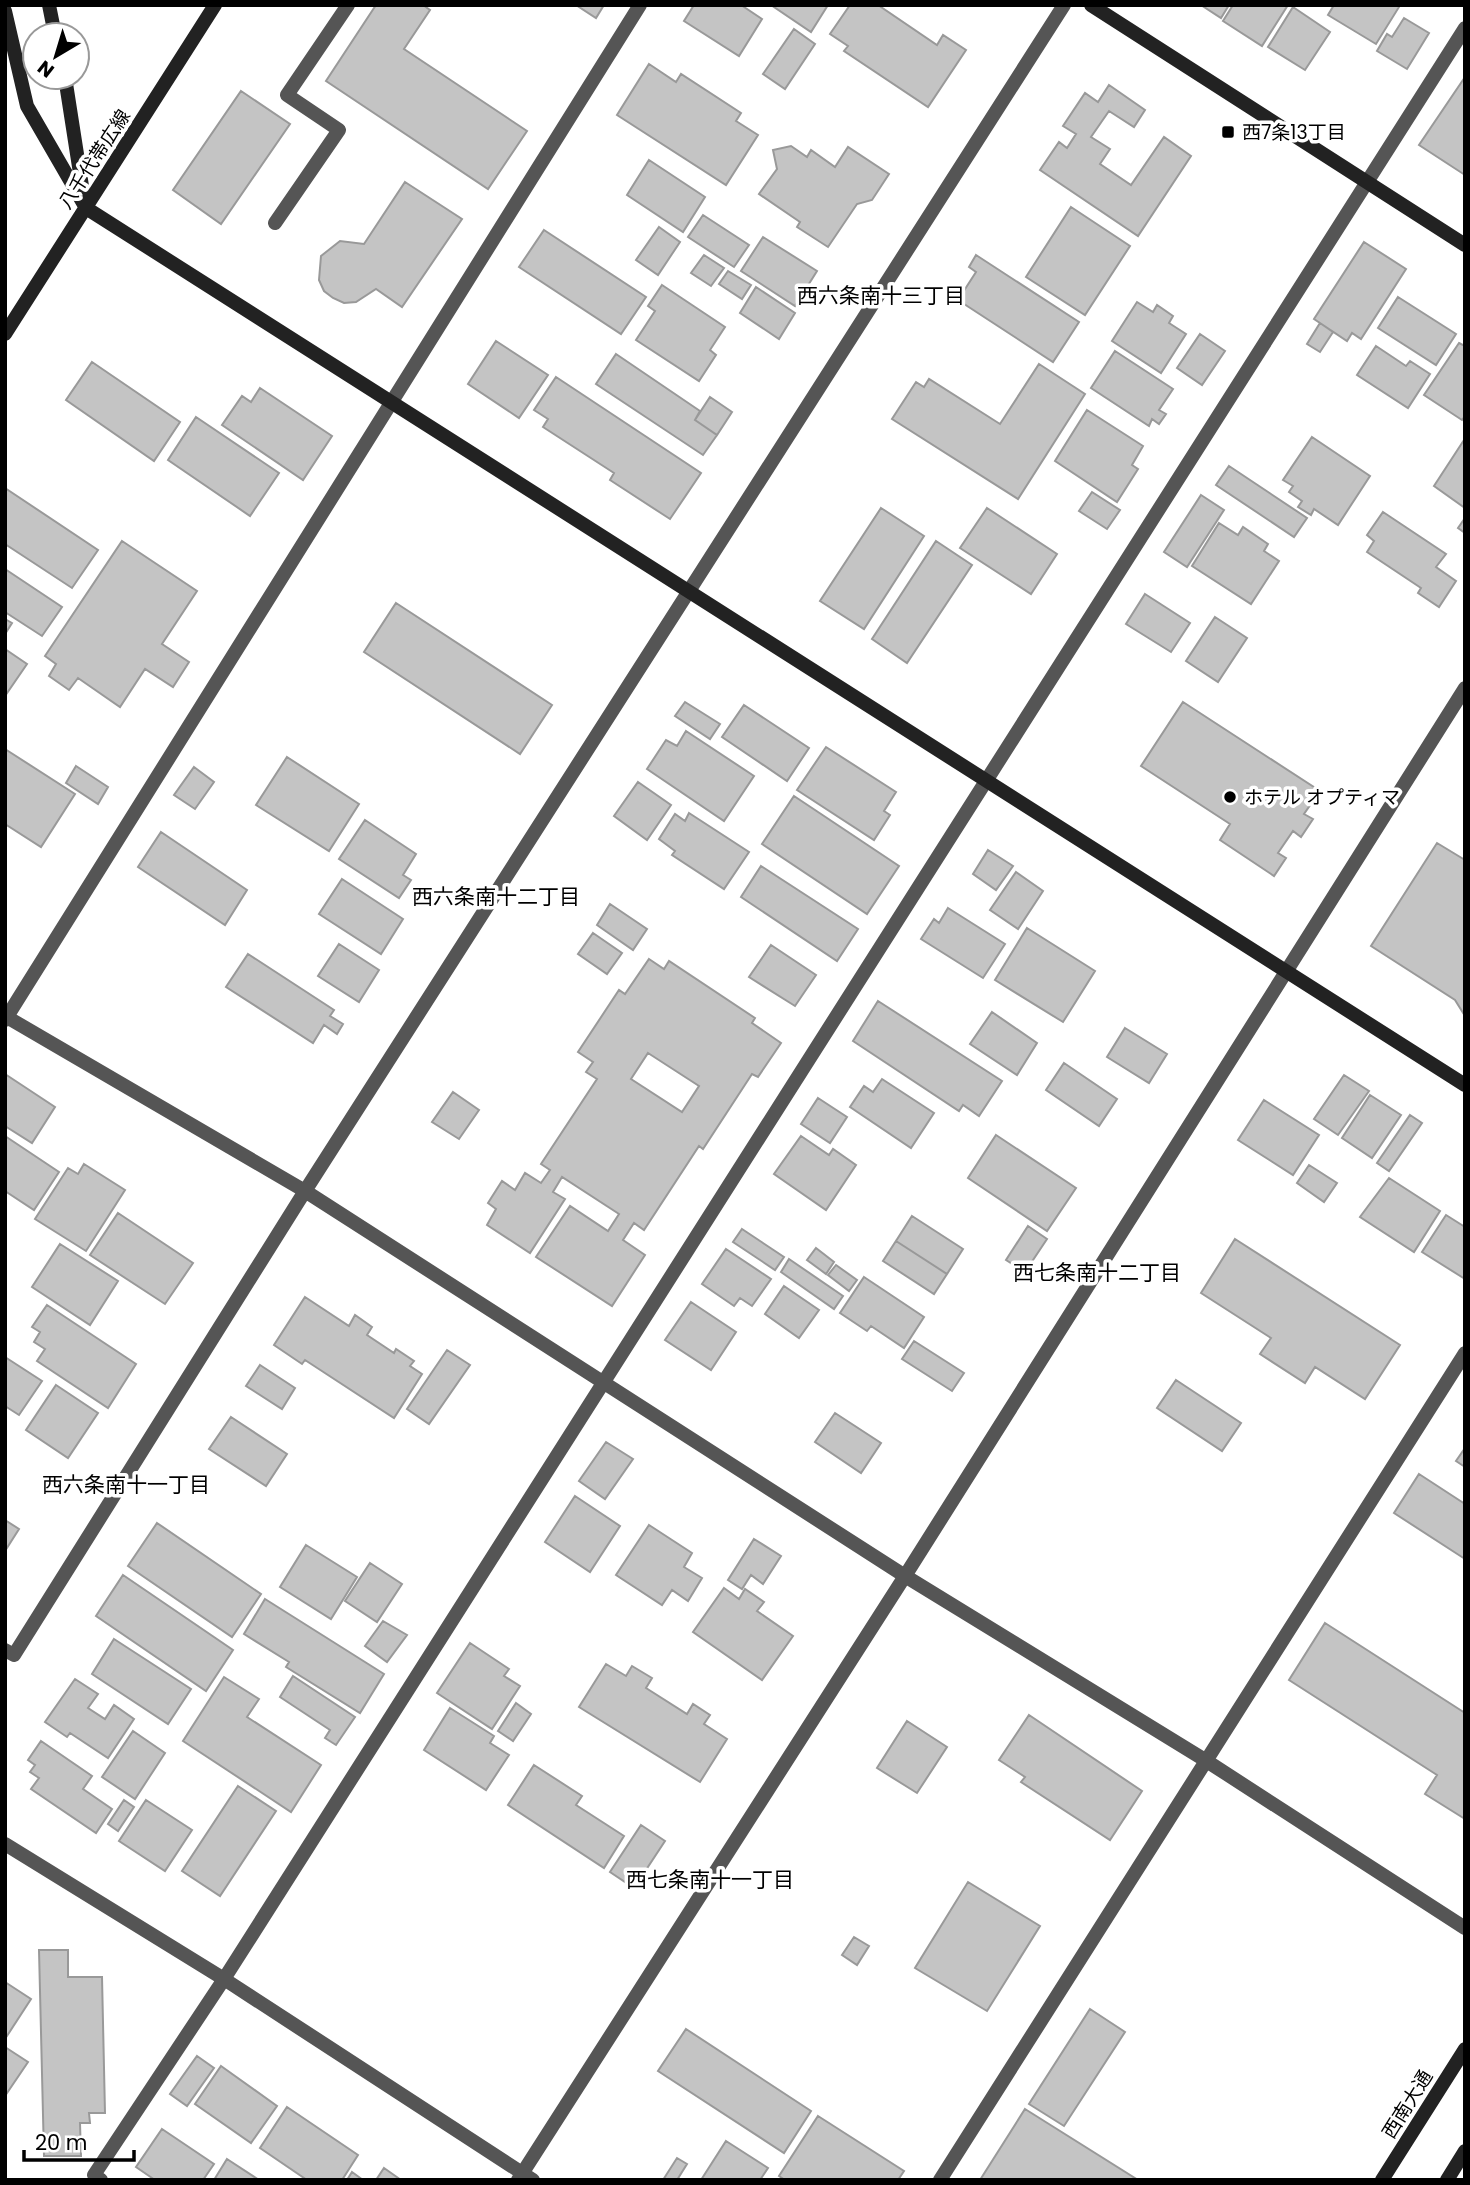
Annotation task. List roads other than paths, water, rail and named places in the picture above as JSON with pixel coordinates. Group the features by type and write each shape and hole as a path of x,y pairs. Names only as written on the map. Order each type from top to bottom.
{"street":[{"name":"八千代帯広線","path":"5,334 215,5"},
{"path":"275,223 339,130 287,95 348,5"},
{"path":"640,5 6,1018 305,1191 605,1381 905,1576 1205,1760 1465,1928"},
{"path":"8,1658 1064,5"},
{"path":"1091,5 1465,245"},
{"path":"5,11 27,106 86,208 1465,1085"},
{"path":"93,2178 224,1979 1465,28"},
{"path":"67,91 86,208"},
{"path":"5,1844 224,1979 525,2178 1284,970 1465,688"},
{"path":"940,2180 1465,1353"},
{"name":"西南大通","path":"1381,2180 1465,2049"},
{"path":"1447,2180 1465,2151"}],"place":[{"name":"西7条13丁目","path":"1228,132"},
{"name":"ホテル オプティマ","path":"1230,797"}],"district":[{"name":"西六条南十三丁目","path":"881,296"},
{"name":"西六条南十二丁目","path":"496,897"},
{"name":"西七条南十二丁目","path":"1097,1273"},
{"name":"西六条南十一丁目","path":"126,1485"},
{"name":"西七条南十一丁目","path":"710,1880"}]}
